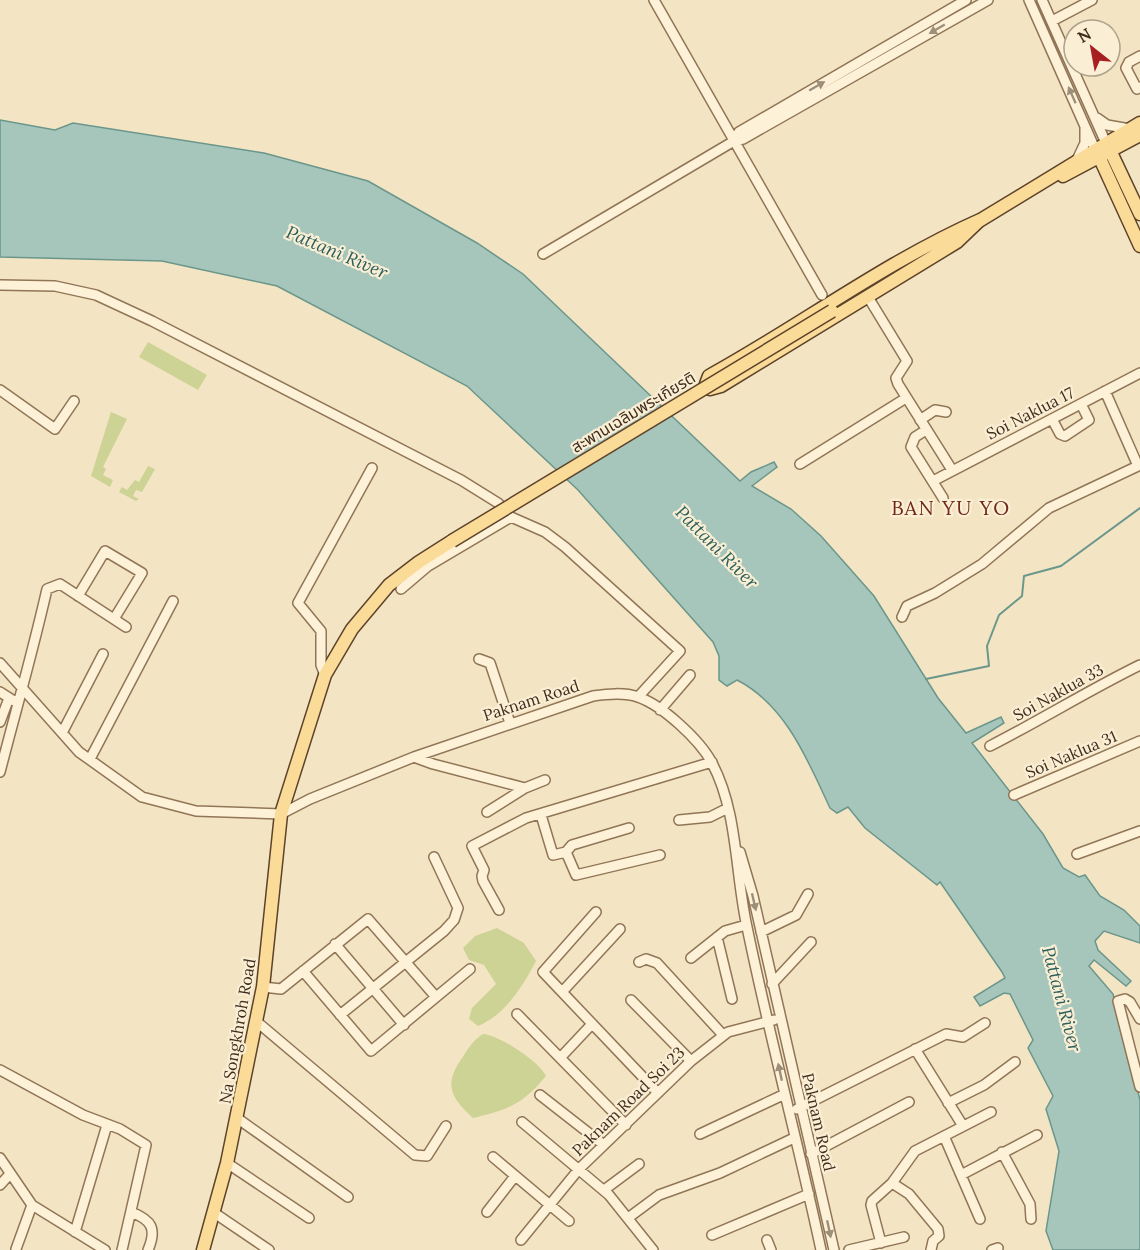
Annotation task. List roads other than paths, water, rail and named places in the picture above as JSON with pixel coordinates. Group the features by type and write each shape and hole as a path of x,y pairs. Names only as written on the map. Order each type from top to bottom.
{"main road":[{"path":"980,220 957,242 721,386 710,389 706,384 709,376 937,240 980,220 1037,186 1051,183 1080,163 1136,131"},
{"path":"1122,173 1125,152 1136,131"},
{"path":"1103,150 1122,173 1140,214"},
{"path":"1103,150 1111,182 1140,246"},
{"path":"1080,163 1098,171 1111,182"},
{"name":"สะพานเฉลิมพระเกียรติ","path":"325,675 352,629 389,585 419,562 980,220"},
{"name":"Na Songkhroh Road","path":"202,1250 227,1163 263,987 281,814 302,739 325,675"}],"street":[{"path":"654,0 822,295"},
{"path":"734,141 739,132 966,0"},
{"path":"543,254 734,141 743,139 988,0"},
{"path":"1029,0 1085,125 1103,150"},
{"path":"1042,0 1095,117 1103,150"},
{"path":"1052,21 1092,0"},
{"path":"1139,90 1126,66 1140,56"},
{"path":"1095,117 1107,125 1136,131"},
{"path":"1080,163 1085,125"},
{"path":"0,285 55,286 96,295 152,321 461,480 498,503 511,517 545,532 566,547 680,651 638,697"},
{"path":"868,297 907,361 896,380 952,470"},
{"name":"Soi Naklua 17","path":"933,481 1140,373"},
{"path":"0,390 55,429 74,401"},
{"path":"902,617 907,606 935,593 982,564 1049,508 1139,466 1105,391"},
{"path":"800,464 906,398"},
{"path":"1052,418 1060,434 1065,436 1089,420 1081,404"},
{"path":"920,420 935,410 946,412"},
{"path":"926,430 915,437 910,447 943,498"},
{"path":"325,675 321,665 321,631 298,603 372,468"},
{"path":"401,589 428,566 511,517"},
{"path":"78,596 105,551 142,573 114,619"},
{"path":"0,772 18,703 24,690 48,589 60,584 126,627"},
{"path":"90,759 173,601"},
{"path":"62,733 103,654"},
{"path":"479,659 490,663 510,723"},
{"path":"0,663 62,733 90,759 142,796 174,807 196,811 281,814"},
{"name":"Soi Naklua 33","path":"990,746 1140,665"},
{"path":"660,710 690,675"},
{"name":"Paknam Road","path":"281,814 304,802 414,757 593,696 615,694 638,697 660,710 687,732 712,762 728,808 761,932 834,1250"},
{"path":"0,722 4,695 18,703"},
{"name":"Soi Naklua 31","path":"1014,795 1140,741"},
{"path":"414,757 525,788"},
{"path":"499,910 483,881 484,870 472,846 526,818 712,762"},
{"path":"487,812 525,788 545,780"},
{"path":"679,820 698,816 710,817 728,808"},
{"path":"540,815 553,855 566,852 572,845 629,828"},
{"name":"Paknam Road","path":"732,826 746,925 821,1250"},
{"path":"1077,854 1140,831"},
{"path":"566,852 576,875 660,855"},
{"path":"340,1015 444,931 458,914 458,908 434,857"},
{"path":"761,932 796,915 808,894"},
{"path":"596,912 570,944 544,970 658,1093"},
{"path":"263,987 281,989 368,919 436,997"},
{"path":"691,958 731,928 746,925"},
{"path":"562,992 620,929"},
{"path":"717,937 732,999"},
{"path":"772,984 811,942"},
{"path":"335,944 404,1025"},
{"path":"639,962 646,958 657,963 723,1035"},
{"path":"303,971 371,1051 470,969"},
{"path":"1140,1019 1130,1002 1125,999 1118,1002 1137,1063 1140,1087"},
{"path":"631,1000 691,1061"},
{"path":"517,1014 626,1125"},
{"name":"Paknam Road Soi 23","path":"521,1240 579,1169 691,1061 732,1030 780,1018"},
{"path":"256,1021 411,1153 427,1156 446,1126"},
{"path":"788,1111 801,1108 946,1034 963,1037 985,1023"},
{"path":"560,1058 576,1037 592,1024"},
{"path":"915,1050 963,1126"},
{"path":"948,1102 984,1085 1015,1062"},
{"path":"0,1070 83,1115 146,1145 122,1250"},
{"path":"700,1134 785,1094"},
{"path":"540,1095 604,1145"},
{"path":"811,1154 909,1102"},
{"path":"881,1243 871,1206 872,1201 892,1183 915,1151 991,1112"},
{"path":"237,1118 348,1197"},
{"path":"522,1122 604,1190 653,1250"},
{"path":"75,1232 107,1125"},
{"path":"961,1175 1037,1135"},
{"path":"944,1136 980,1219"},
{"path":"628,1218 659,1196 720,1173 794,1138"},
{"path":"1002,1152 1030,1204 1031,1219"},
{"path":"493,1157 569,1221"},
{"path":"0,1158 32,1205 105,1250"},
{"path":"227,1163 309,1218"},
{"path":"604,1190 639,1164"},
{"path":"0,1185 10,1174"},
{"path":"487,1212 515,1176"},
{"path":"892,1183 909,1194 934,1222 939,1236 933,1241 931,1250"},
{"path":"712,1235 809,1194"},
{"path":"16,1249 32,1205"},
{"path":"131,1212 142,1216 152,1226 154,1237 148,1250"},
{"path":"213,1212 269,1250"},
{"path":"849,1250 904,1237"},
{"path":"768,1240 771,1250"}],"water":[{"name":"Pattani River","path":"0,120 55,130 73,123 264,153 368,181 477,243 523,274 740,481 751,472 774,462 777,467 752,486 791,509 821,536 874,596 938,698 966,733 1001,717 1004,723 972,743 1043,834 1063,868 1079,877 1085,875 1100,896 1124,910 1140,926 1140,943 1104,931 1095,941 1098,950 1131,981 1126,986 1094,960 1089,966 1113,994 1140,1100 1140,1250 1053,1250 1046,1231 1059,1151 1046,1109 1053,1096 1028,1048 1033,1040 1010,994 1004,993 980,1006 974,997 1005,978 1002,972 940,882 937,885 865,828 848,807 837,813 830,808 804,753 782,719 754,691 737,680 727,686 719,680 719,656 713,642 578,490 467,386 277,286 162,261 0,257"}],"waterway":[{"path":"926,679 989,666 987,646 999,615 1022,596 1024,576 1061,566 1140,508"}],"district":[{"name":"BAN YU YO","path":"951,507"}]}
